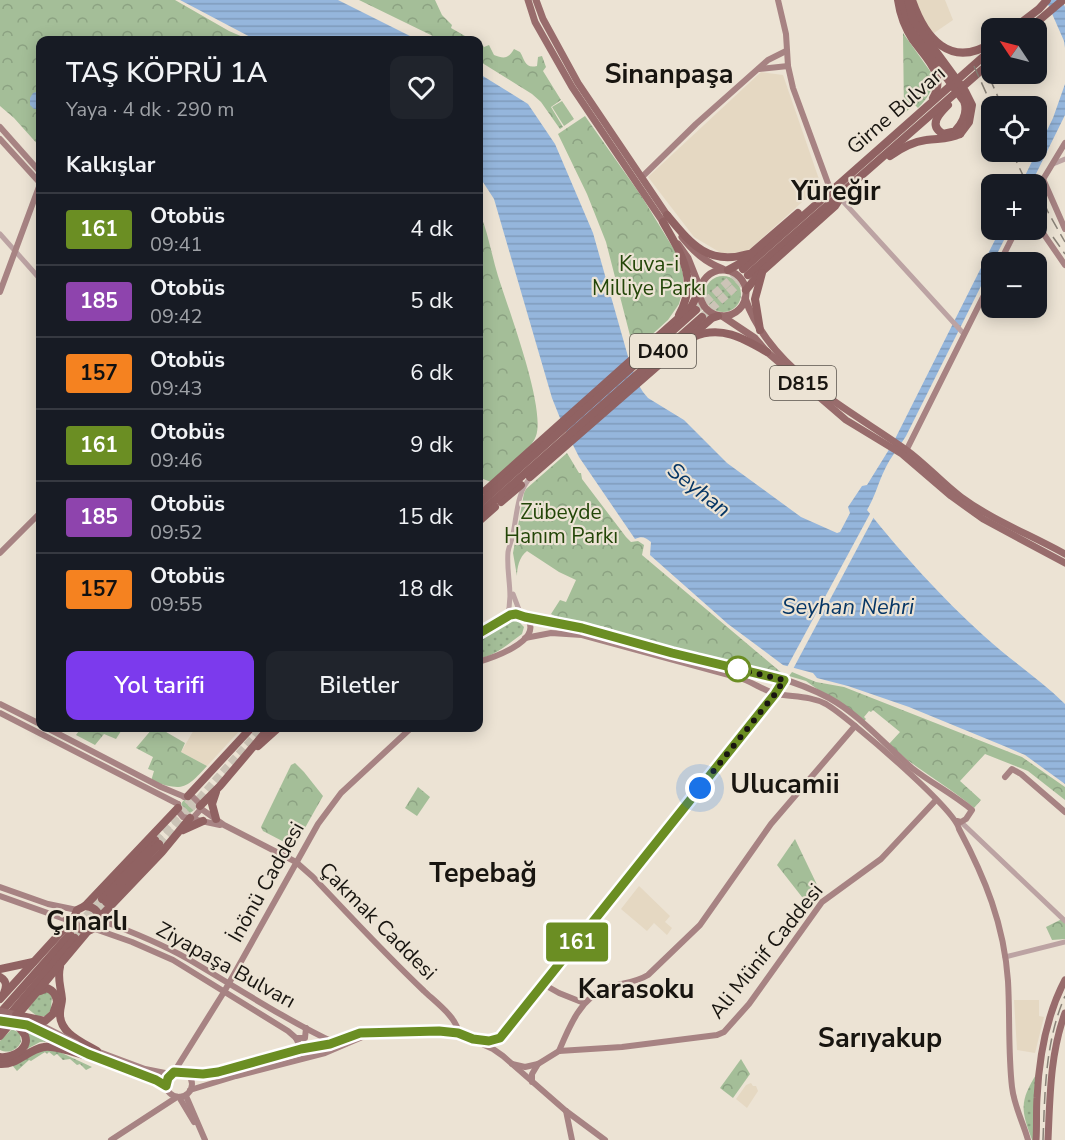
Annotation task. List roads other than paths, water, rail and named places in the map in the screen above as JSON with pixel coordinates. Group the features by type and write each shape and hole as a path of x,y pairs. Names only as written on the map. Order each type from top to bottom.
{"highway":[{"path":"900,0 904,24 912,39 932,63 937,75 936,92 927,107"},
{"path":"900,0 912,31 964,100 966,112 958,132"},
{"path":"746,294 764,270 834,206 855,180 906,145 928,139 948,139 969,122 972,105 913,20 910,0"},
{"path":"910,0 921,24 940,47 952,52 965,53 981,49"},
{"path":"1043,18 1063,0"},
{"path":"1027,18 1044,3"},
{"name":"Girne Bulvarı","path":"981,59 858,166 745,272 981,70"},
{"path":"958,132 940,133 934,125 935,120 978,73"},
{"path":"725,270 739,264 829,186 858,166"},
{"path":"665,219 707,254 727,258 755,250"},
{"path":"665,219 684,261 688,281 686,301 665,329"},
{"path":"760,330 755,300 764,270"},
{"path":"485,491 553,444 621,383 621,374 647,346 691,306 700,289"},
{"name":"D400","path":"483,510 524,470 699,314"},
{"path":"621,383 629,385 669,357 712,318 720,316"},
{"path":"686,340 700,334 730,333 742,337 767,352"},
{"path":"483,518 537,471 553,444"},
{"path":"485,491 524,470"},
{"path":"497,505 524,470"},
{"name":"D400","path":"483,501 524,470"},
{"path":"186,796 247,732"},
{"path":"200,807 266,732"},
{"path":"245,757 273,732"},
{"path":"204,779 202,783 204,788 217,789"},
{"path":"216,819 212,804 217,789"},
{"path":"0,999 178,806"},
{"path":"0,1036 63,961 191,818"},
{"path":"177,835 203,821"},
{"path":"164,822 170,822 177,827 177,835"},
{"path":"104,901 157,842"},
{"path":"85,906 95,908 100,919"},
{"path":"74,918 82,930 92,930"},
{"path":"0,1012 73,936 0,1026"},
{"path":"63,961 58,978 62,999 60,1021 76,1039 97,1051"},
{"path":"0,969 35,962"},
{"path":"0,977 6,981 7,986 0,999"},
{"path":"16,1015 45,1021 53,1014 57,1002 54,992 47,988 42,989 35,996"},
{"path":"0,1057 11,1057 20,1052 25,1044 26,1038 22,1031 10,1022"},
{"path":"0,1065 15,1062 45,1047 53,1047 89,1059 104,1060"}],"main road":[{"path":"528,0 535,22 572,87 665,219 696,254 710,264 740,277 746,294 742,307 734,313 720,316 705,308 688,258 665,219 643,176 578,83 548,28 536,0"},
{"path":"777,0 786,34 786,51 793,88 829,186"},
{"path":"643,176 696,124 773,57 786,51"},
{"path":"759,69 788,66"},
{"path":"0,127 36,168"},
{"path":"0,139 36,180"},
{"path":"1046,174 1065,143"},
{"path":"1047,188 1065,229"},
{"path":"0,292 36,195"},
{"path":"1047,239 1065,265"},
{"path":"700,289 709,274 725,270"},
{"name":"D815","path":"746,294 760,330 774,348 798,372 890,442"},
{"path":"904,450 981,299"},
{"name":"D815","path":"720,316 755,338 767,352 846,420 904,450 962,498 1065,554"},
{"name":"D815","path":"904,450 951,496 983,519 1065,563"},
{"path":"0,553 36,517"},
{"path":"483,631 516,614 550,621 784,680 831,699 857,723 959,822 959,829 990,892 1005,957 1008,981 1012,1088 1016,1109 1028,1140"},
{"path":"483,661 496,657 530,633 530,627 523,616"},
{"path":"550,621 546,622 544,628 550,633"},
{"path":"525,638 550,633 582,635 740,678 758,684 775,694 808,698 825,704 857,723 914,769 972,810 966,819 959,822"},
{"path":"473,1039 489,1041 500,1038 784,680"},
{"path":"0,704 36,722"},
{"path":"0,712 36,731"},
{"path":"559,1051 584,1003 592,995 607,988 640,980 648,975 700,925 771,825 857,723"},
{"path":"38,732 178,806 180,814 224,825"},
{"path":"55,732 160,787 195,798 200,807 198,813 191,818"},
{"name":"İnönü Caddesi","path":"172,1073 224,992 318,824 341,793 407,732"},
{"path":"1005,777 1012,769 1021,774 1065,812"},
{"path":"178,806 186,796"},
{"name":"Ali Münif Caddesi","path":"538,1064 559,1051 622,1047 717,1035 724,1032 749,1004 822,902 881,859 936,800"},
{"name":"Çakmak Caddesi","path":"200,807 224,825 296,862 452,1018 458,1028 458,1033"},
{"path":"0,887 48,904 74,918"},
{"path":"0,896 74,918"},
{"name":"Ziyapaşa Bulvarı","path":"100,919 164,947 306,1029 335,1043"},
{"name":"Ziyapaşa Bulvarı","path":"92,930 132,942 173,960 271,1020 296,1038 301,1049"},
{"path":"1036,1140 1037,1098 1042,1051 1048,1022 1065,980"},
{"path":"543,984 584,1003"},
{"path":"0,1012 16,1015 104,1060 156,1080 166,1086 170,1094 183,1095"},
{"path":"1048,1140 1054,1052 1065,1013"},
{"path":"0,1021 27,1025 75,1045 145,1069 172,1073 218,1072 301,1049 335,1043 353,1034 445,1031 458,1033 493,1049 566,1111 605,1140"},
{"path":"296,1038 305,1038 306,1029"},
{"path":"111,1140 183,1095 236,1076 325,1053 370,1033"},
{"path":"512,1064 525,1067 538,1064"},
{"path":"531,1082 532,1074 538,1064"},
{"path":"184,1072 191,1080 183,1095 186,1113 205,1140"},
{"path":"166,1086 172,1073"},
{"path":"566,1111 572,1140"}],"street":[{"path":"1052,165 1065,159"},
{"path":"840,198 963,333"},
{"path":"0,234 36,274"},
{"path":"507,617 511,590 508,551 521,493 537,471"},
{"path":"511,590 523,616"},
{"path":"959,822 1065,921"},
{"path":"1005,957 1065,942"}],"water":[{"path":"180,0 338,0 410,36 248,36"},
{"path":"1046,0 1062,0 1065,7 1065,48 1064,41"},
{"name":"Seyhan Nehri","path":"483,76 528,104 555,144 593,233 629,360 643,392 648,398 684,420 727,463 801,517 837,533 840,532 850,513 848,507 862,486 867,485 893,443 981,268 981,286 906,436 887,465 867,510 953,606 994,645 1065,704 1065,784 1025,755 1004,746 909,707 817,678 813,673 783,665 728,624 650,555 651,542 643,538 635,539 579,457 552,398 494,199 483,182"},
{"path":"1065,84 1065,115 1047,152 1047,130"},
{"path":"36,92 36,109 30,105 33,93"},
{"path":"1032,162 1042,162 1036,174 1026,174"},
{"name":"Seyhan Nehri","path":"995,240 1004,240 998,252 989,252"}],"tunnel":[{"path":"696,310 743,269"},
{"path":"702,317 748,275"},
{"path":"159,844 258,732"},
{"path":"155,840 192,799"},
{"path":"70,934 102,899"},
{"path":"75,938 106,902"}],"railway":[{"path":"974,66 988,96"},
{"path":"992,84 998,96"},
{"path":"1017,162 1022,174"},
{"path":"1047,210 1065,242"},
{"path":"1053,237 1065,254"},
{"path":"1043,1140 1050,1049 1058,1013 1065,996"}],"district":[{"name":"Sinanpaşa","path":"669,74"},
{"name":"Yüreğir","path":"836,191"},
{"name":"Ulucamii","path":"785,784"},
{"name":"Tepebağ","path":"483,873"},
{"name":"Çınarlı","path":"87,921"},
{"name":"Karasoku","path":"636,989"},
{"name":"Sarıyakup","path":"880,1038"}],"park label":[{"name":"Kuva-i Milliye Parkı","path":"649,276"},
{"name":"Zübeyde Hanım Parkı","path":"561,524"}],"water label":[{"name":"Seyhan","path":"699,490"}]}
